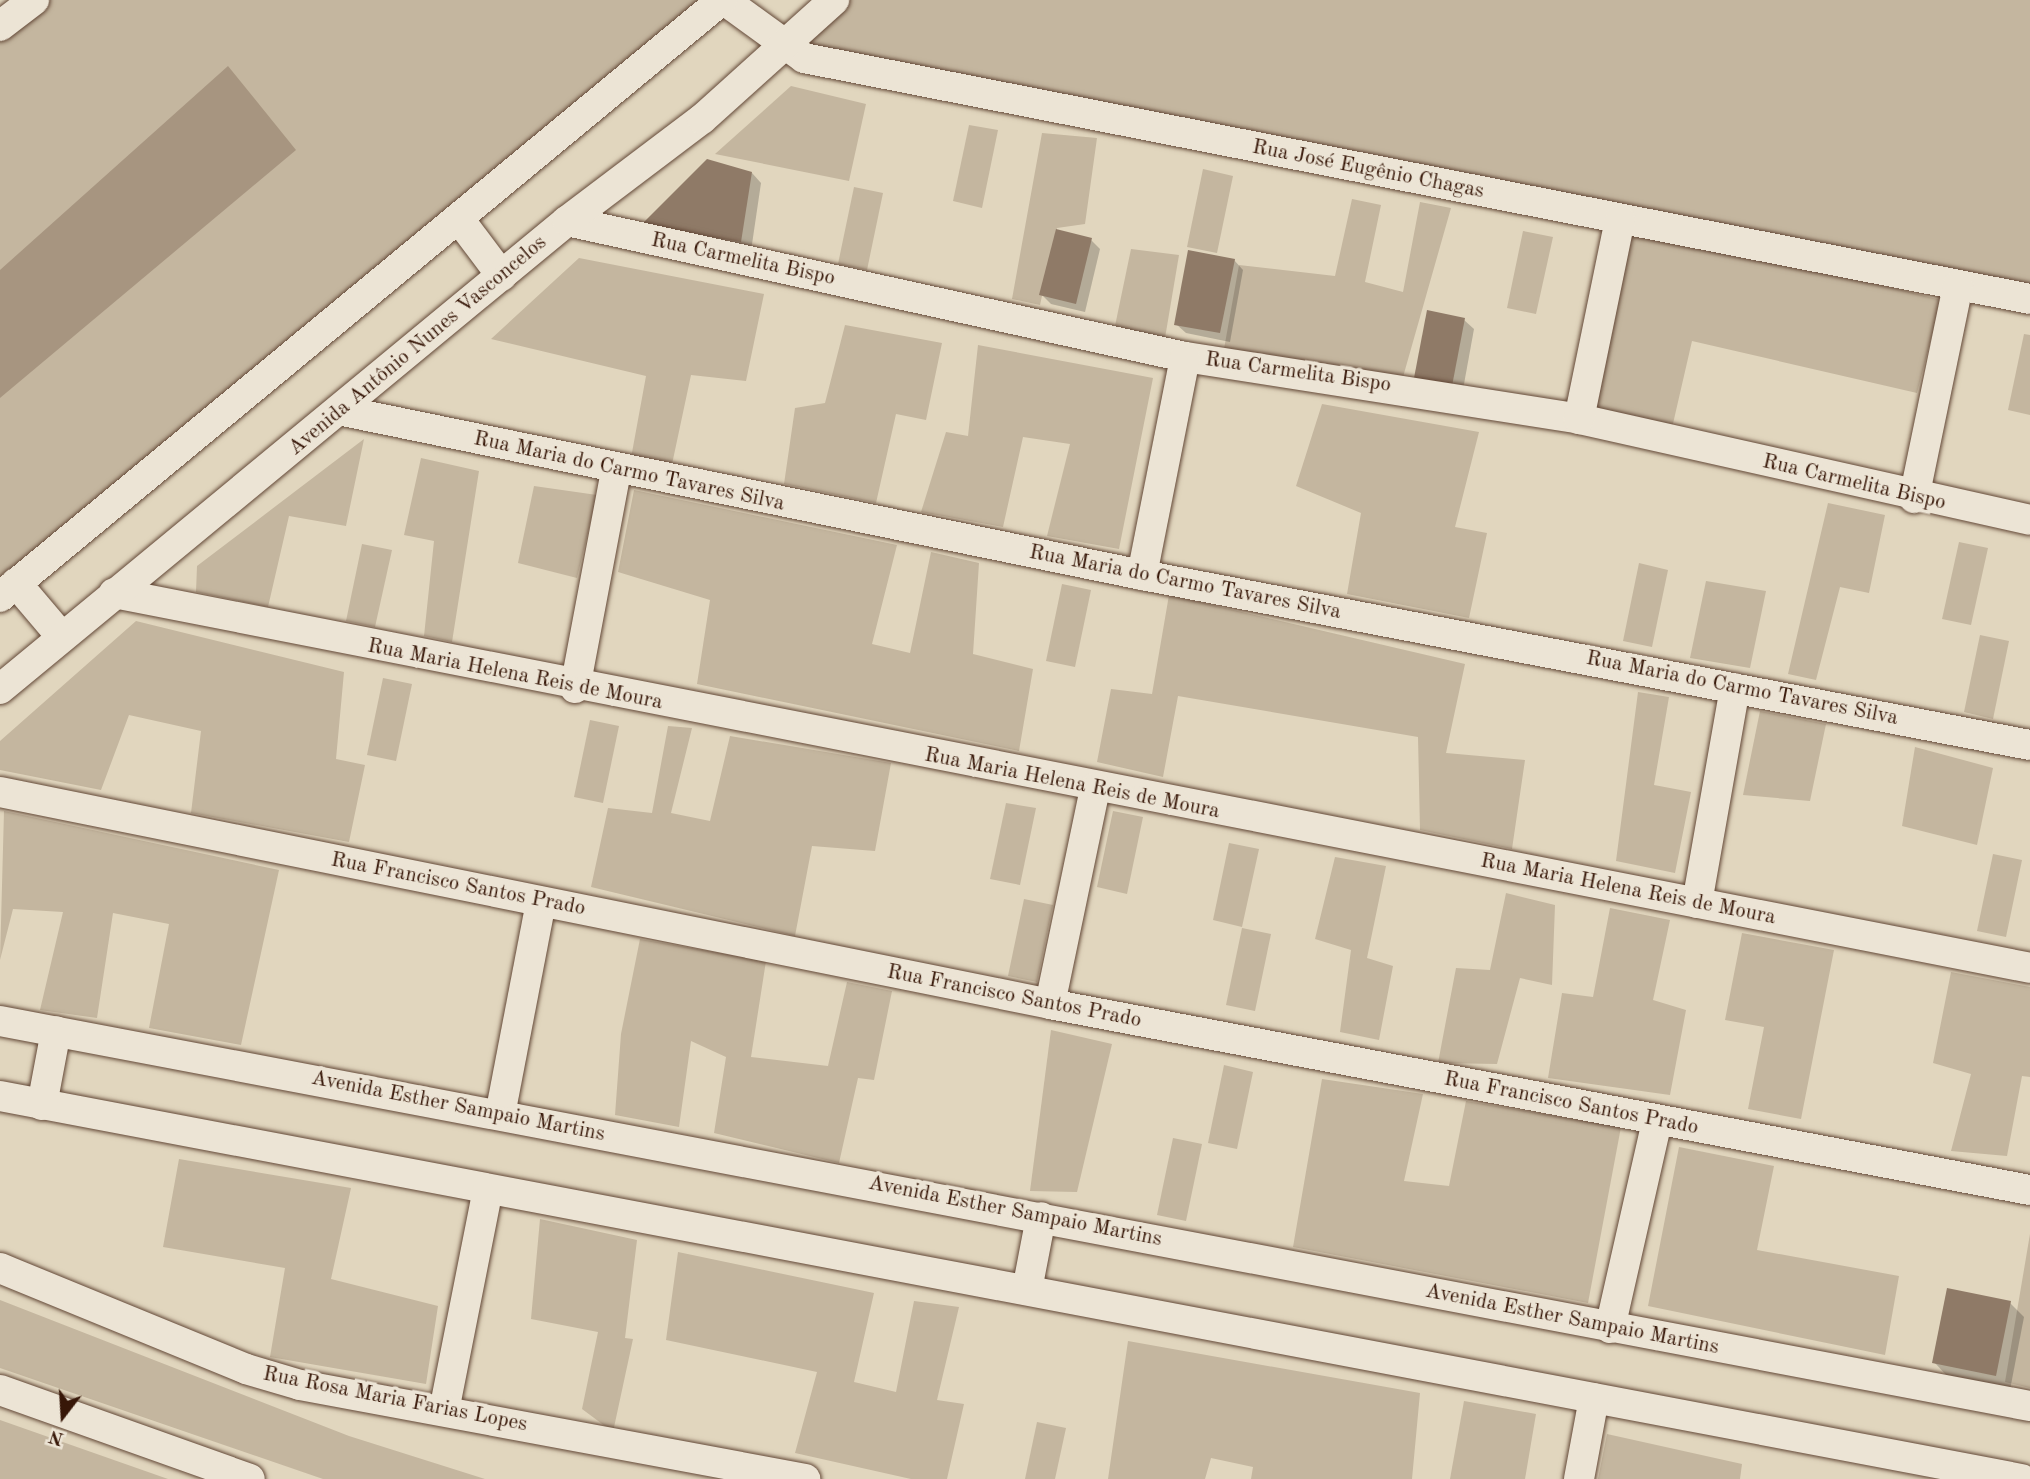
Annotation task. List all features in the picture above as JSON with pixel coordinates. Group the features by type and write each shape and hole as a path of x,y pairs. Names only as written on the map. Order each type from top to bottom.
{"street":[{"path":"0,26 34,0"},
{"path":"61,636 8,590 723,0"},
{"name":"Rua José Eugênio Chagas","path":"723,0 804,58 2030,299"},
{"name":"Avenida Antônio Nunes Vasconcelos","path":"0,689 114,593 343,411 568,221 702,119 782,43 834,0"},
{"path":"459,219 502,276"},
{"path":"1579,419 1620,219"},
{"name":"Rua Carmelita Bispo","path":"568,221 1185,357 1579,419 1914,498 2030,520"},
{"path":"1914,498 1958,286"},
{"path":"1142,575 1185,357"},
{"name":"Rua Maria do Carmo Tavares Silva","path":"343,411 616,470 1142,575 2030,745"},
{"path":"575,688 616,470"},
{"name":"Rua Maria Helena Reis de Moura","path":"114,593 575,688 2030,968"},
{"path":"1697,903 1735,688"},
{"path":"1050,1004 1095,788"},
{"name":"Rua Francisco Santos Prado","path":"0,792 1050,1004 2030,1190"},
{"path":"500,1115 541,902"},
{"name":"Avenida Esther Sampaio Martins","path":"0,1021 2030,1406"},
{"path":"42,1105 56,1031"},
{"path":"0,1096 2022,1479"},
{"path":"1609,1328 1657,1121"},
{"path":"444,1411 488,1189"},
{"path":"1027,1290 1041,1217"},
{"name":"Rua Rosa Maria Farias Lopes","path":"0,1268 246,1369 444,1411 805,1479"},
{"path":"0,1391 250,1479"},
{"path":"1579,1479 1594,1398"}],"shaded area":[{"path":"34,0 722,0 0,605 0,26"},
{"path":"834,0 2030,0 2030,299 1640,224 1941,300 1917,393 1692,341 1672,428 1579,419 1620,220 782,43"},
{"path":"228,66 296,150 0,398 0,270"},
{"path":"791,86 866,104 849,181 715,154"},
{"path":"969,125 998,130 982,208 953,201"},
{"path":"1042,133 1097,138 1085,224 1057,228 1040,305 1012,299"},
{"path":"1203,169 1233,176 1217,253 1187,247"},
{"path":"854,187 883,193 867,270 838,264"},
{"path":"1352,199 1381,205 1365,282 1403,292 1420,202 1451,208 1403,377 1224,349 1239,265 1335,276"},
{"path":"1523,231 1553,237 1536,314 1507,308"},
{"path":"1131,249 1179,255 1165,338 1115,326"},
{"path":"579,258 764,294 746,381 691,375 671,469 631,458 646,376 491,339"},
{"path":"845,325 942,343 926,420 896,414 876,503 784,484 795,408 825,403"},
{"path":"2024,334 2030,335 2030,415 2008,410"},
{"path":"978,345 1153,378 1119,549 1047,536 1070,444 1023,437 1003,527 921,512 946,432 968,436"},
{"path":"1322,404 1479,432 1455,527 1487,533 1469,618 1347,594 1361,513 1296,486"},
{"path":"364,439 346,526 289,516 268,607 196,592 197,566"},
{"path":"421,458 479,471 452,642 424,636 434,541 404,535"},
{"path":"534,486 597,495 577,578 518,563"},
{"path":"634,490 897,545 872,644 910,653 931,552 979,563 973,654 1033,669 1019,751 697,684 710,600 618,572"},
{"path":"1828,503 1885,515 1869,593 1840,587 1816,680 1788,674"},
{"path":"1959,542 1988,548 1971,625 1942,619"},
{"path":"362,544 392,550 375,627 346,621"},
{"path":"1639,563 1668,570 1652,647 1623,641"},
{"path":"1706,581 1766,591 1750,668 1690,658"},
{"path":"1062,584 1091,590 1075,667 1046,661"},
{"path":"1169,595 1465,664 1446,753 1525,760 1512,849 1420,830 1418,737 1178,696 1163,777 1097,762 1111,689 1152,694"},
{"path":"136,621 344,672 336,759 365,765 349,842 191,813 201,731 129,715 101,790 0,770 0,741"},
{"path":"1980,635 2009,641 1993,719 1964,712"},
{"path":"383,678 412,684 396,761 367,755"},
{"path":"1638,692 1669,697 1654,785 1691,792 1675,873 1616,861"},
{"path":"1760,711 1826,724 1810,801 1743,795"},
{"path":"590,720 619,726 603,803 574,797"},
{"path":"668,726 692,728 671,813 710,821 730,736 891,763 875,851 812,846 795,936 591,887 608,808 652,813"},
{"path":"1915,747 1993,768 1977,845 1902,826"},
{"path":"1006,803 1036,808 1020,885 990,879"},
{"path":"4,811 279,870 241,1045 149,1028 169,924 113,913 97,1018 40,1010 63,912 13,909 0,960"},
{"path":"1113,811 1143,817 1127,894 1097,887"},
{"path":"1229,843 1259,849 1242,927 1213,920"},
{"path":"1993,854 2022,860 2006,937 1977,931"},
{"path":"1335,857 1386,866 1367,958 1393,966 1379,1040 1340,1032 1351,950 1315,939"},
{"path":"1506,893 1555,905 1552,985 1520,978 1497,1064 1438,1063 1456,968 1490,970"},
{"path":"1024,899 1053,905 1037,982 1008,976"},
{"path":"1610,908 1670,920 1653,1000 1686,1010 1670,1095 1548,1078 1562,993 1593,997"},
{"path":"1242,928 1271,934 1255,1011 1226,1005"},
{"path":"1742,933 1834,950 1801,1119 1748,1109 1764,1027 1725,1020"},
{"path":"640,939 766,961 751,1057 828,1066 847,982 892,991 874,1080 858,1078 839,1163 714,1133 726,1057 691,1041 679,1127 615,1115 621,1034"},
{"path":"1951,972 2030,987 2030,1077 2022,1076 2007,1156 1951,1151 1971,1074 1933,1063"},
{"path":"1051,1030 1112,1044 1077,1192 1030,1191"},
{"path":"1224,1065 1253,1072 1237,1149 1208,1143"},
{"path":"1322,1079 1423,1094 1404,1181 1449,1186 1466,1101 1621,1127 1588,1303 1293,1247"},
{"path":"1173,1138 1202,1144 1186,1221 1157,1215"},
{"path":"1679,1147 1774,1166 1757,1250 1899,1276 1885,1355 1648,1306"},
{"path":"179,1159 351,1188 331,1279 438,1306 426,1384 270,1357 285,1268 163,1247"},
{"path":"540,1219 637,1240 625,1338 633,1339 613,1432 582,1409 598,1332 531,1319"},
{"path":"2030,1234 2030,1388 2005,1382"},
{"path":"678,1252 874,1293 854,1382 896,1392 914,1301 959,1307 937,1400 964,1404 947,1479 911,1479 795,1453 817,1372 666,1340"},
{"path":"0,1300 349,1436 485,1479 323,1479 0,1368"},
{"path":"1128,1341 1420,1393 1412,1479 1251,1479 1253,1467 1211,1458 1205,1479 1108,1479"},
{"path":"1464,1401 1536,1414 1525,1479 1450,1479"},
{"path":"0,1420 168,1479 0,1479"},
{"path":"1037,1422 1066,1428 1055,1479 1025,1479"},
{"path":"1607,1434 1742,1464 1740,1479 1598,1479"}],"building":[{"path":"707,159 752,172 741,242 641,225"},
{"path":"1056,229 1092,238 1076,304 1039,295"},
{"path":"1188,250 1235,259 1220,333 1174,325"},
{"path":"1427,310 1465,318 1452,386 1414,378"},
{"path":"1947,1288 2011,1301 1996,1376 1932,1363"}]}
